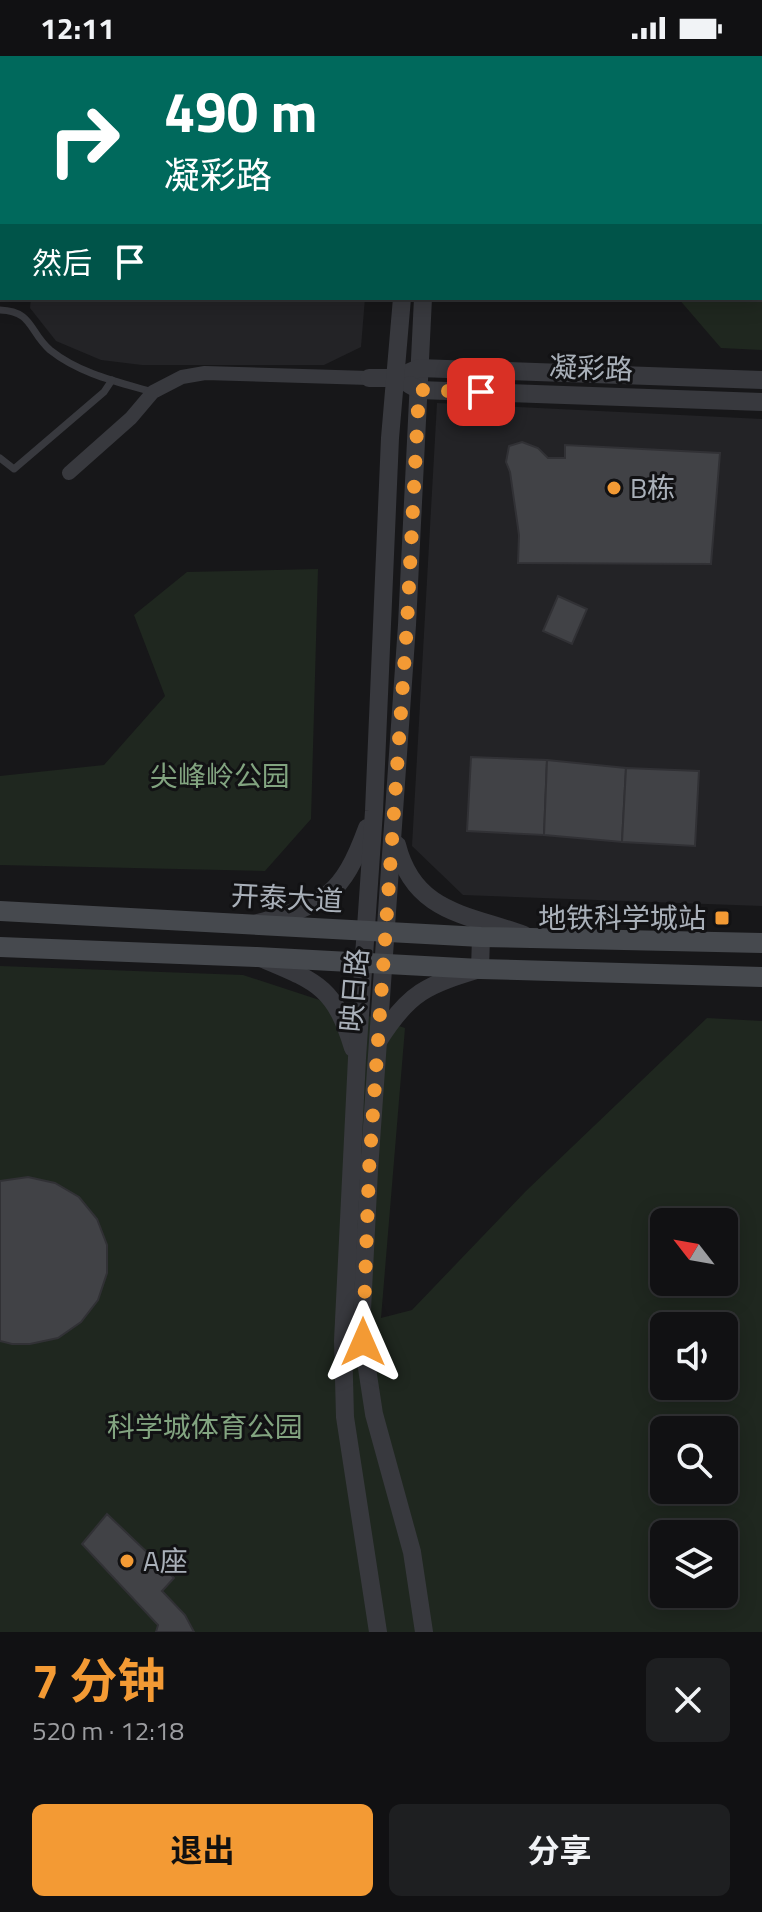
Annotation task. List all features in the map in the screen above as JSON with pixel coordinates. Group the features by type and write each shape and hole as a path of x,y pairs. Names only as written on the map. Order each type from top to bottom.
{"main road":[{"name":"开泰大道","path":"0,911 481,937 762,943"},
{"path":"0,947 480,969 762,977"}],"street":[{"name":"映日路","path":"402,300 390,438 374,811 377,1043 362,1310 363,1342 381,1445 412,1552 424,1632"},
{"name":"映日路","path":"376,931 393,822 410,572 423,300"},
{"path":"69,473 131,418 153,392 182,377 205,373 396,378 419,368"},
{"name":"凝彩路","path":"419,368 762,380"},
{"path":"396,378 419,390"},
{"name":"凝彩路","path":"419,390 762,402"},
{"path":"255,924 303,910 338,885 354,864 374,811"},
{"path":"393,822 406,874 437,905 530,937"},
{"path":"377,1043 394,1016 420,992 433,983 480,969 481,937"},
{"path":"257,957 315,982 330,997 344,1018 357,1058"},
{"name":"映日路","path":"374,964 357,1058 343,1330 345,1417 378,1632"}],"lane":[{"path":"0,310 23,315 49,349 93,375 153,392"},
{"path":"0,458 14,469 104,392 112,380"}],"shaded area":[{"path":"31,300 365,300 361,347 324,365 142,365 101,360 56,341 30,308"},
{"path":"437,403 762,419 762,906 463,895 412,846"}],"green space":[{"path":"680,300 762,300 762,350 721,348"},
{"name":"尖峰岭公园","path":"318,569 311,819 265,871 0,865 0,776 104,765 165,696 134,615 187,572"},
{"name":"科学城体育公园","path":"0,966 243,975 405,1028 381,1318 412,1310 526,1191 707,1018 762,1021 762,1632 0,1632"}],"building":[{"name":"B栋","path":"522,442 538,448 548,458 565,458 565,445 720,453 711,564 518,563 519,535 506,462 509,446"},
{"path":"558,596 587,609 572,644 543,631"},
{"path":"471,757 547,760 544,835 467,831"},
{"path":"547,760 626,768 622,842 544,835"},
{"path":"626,768 699,771 695,846 622,842"},
{"path":"28,1177 55,1183 79,1197 97,1219 107,1245 107,1273 98,1300 81,1322 58,1338 12,1344 0,1341 0,1181"},
{"name":"A座","path":"107,1514 174,1578 162,1591 185,1615 194,1632 156,1632 158,1625 82,1544"}],"place":[{"name":"B栋","path":"614,488"},
{"name":"地铁科学城站","path":"722,918"},
{"name":"A座","path":"127,1561"}],"route":[{"path":"363,1342 369,1170 407,625 419,390 481,392"}]}
